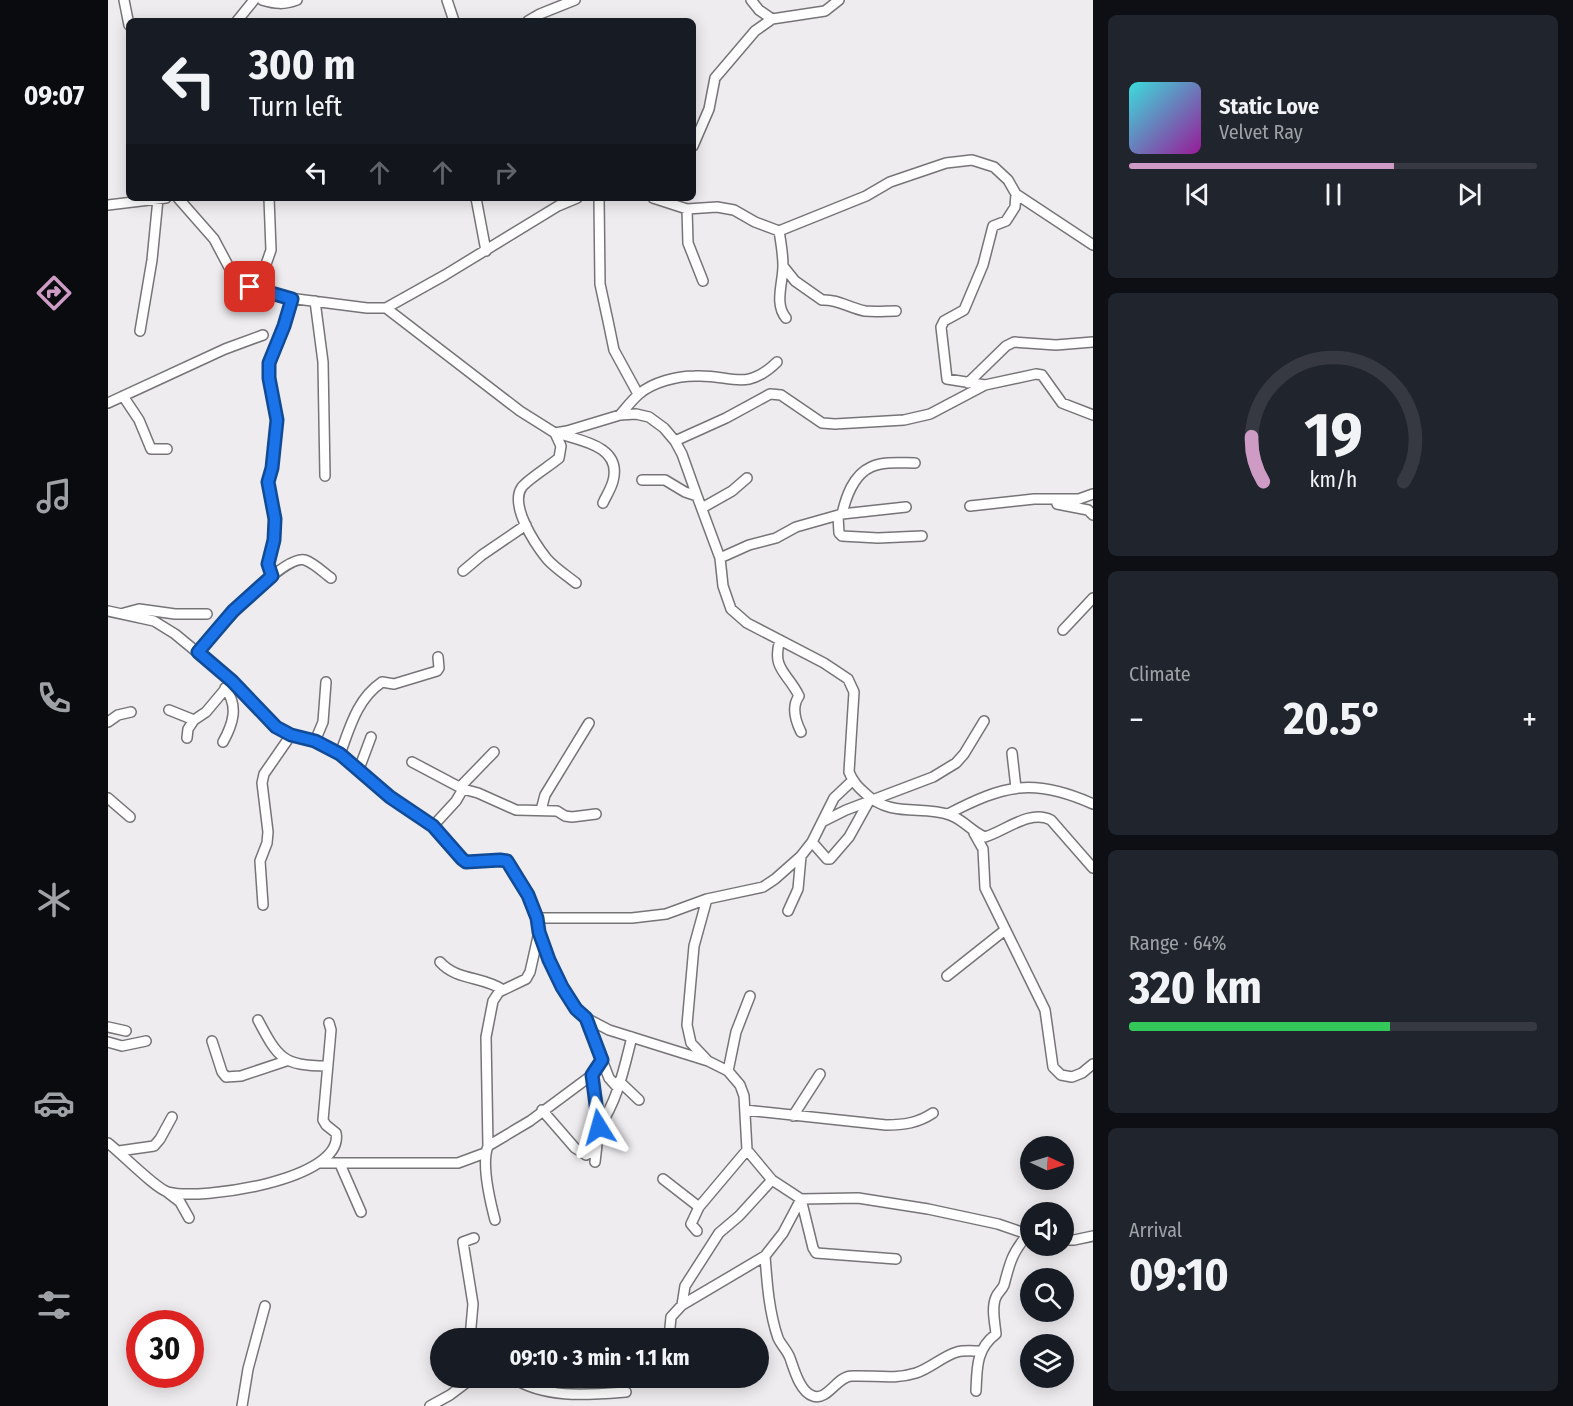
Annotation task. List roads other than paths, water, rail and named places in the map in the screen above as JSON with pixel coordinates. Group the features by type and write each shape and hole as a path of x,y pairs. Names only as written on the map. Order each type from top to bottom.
{"street":[{"path":"124,0 128,18"},
{"path":"239,18 254,0"},
{"path":"262,0 275,4 287,4 297,0"},
{"path":"447,0 453,18"},
{"path":"533,18 575,0"},
{"path":"751,0 759,10 772,19"},
{"path":"696,139 709,109 715,78 749,38 772,19 825,11 839,0"},
{"path":"662,201 687,209 717,207 734,210 755,222 780,231 866,196 890,182 946,163 972,160 994,166 1008,180 1016,194 1093,245"},
{"path":"985,385 947,379 941,327 944,321 964,310 983,265 993,226 1006,221 1015,207 1016,194"},
{"path":"108,205 144,201"},
{"path":"140,331 162,201"},
{"path":"181,201 214,239 231,271 250,287 292,299 367,308 386,308 570,201"},
{"path":"257,290 271,250 269,201"},
{"path":"477,201 486,251"},
{"path":"599,201 600,284 614,350 639,394"},
{"path":"687,209 688,243 703,281"},
{"path":"780,231 783,266 780,302 782,313 786,318"},
{"path":"783,266 795,281 822,300 835,299 845,305 866,311 896,311"},
{"path":"272,576 268,564 274,540 275,519 268,482 272,468 277,420 269,378 269,363 292,299"},
{"path":"315,301 323,362 325,476"},
{"path":"386,308 520,411 555,433 597,445 604,450 612,465 613,481 603,503"},
{"path":"108,403 225,349 263,335"},
{"path":"968,383 1006,346 1014,342 1056,345 1093,342"},
{"path":"620,415 639,394 656,383 695,376 747,380 767,371 777,362"},
{"path":"675,441 726,418 770,394 782,395 822,423 904,420 937,411 985,385 1036,374 1042,375 1062,403 1093,415"},
{"path":"123,396 139,420 151,449 167,449"},
{"path":"555,433 620,415 636,414 650,417 664,428 675,441 702,508 720,558 723,586 731,609 747,623 824,663 848,679 852,685 854,692 849,772 852,781 870,801 899,810 948,814 959,819 975,833 985,837 1029,817 1044,817 1051,820 1093,868"},
{"path":"555,433 561,446 559,458 526,483 518,494 519,508 532,537 548,560 576,583"},
{"path":"915,463 886,463 871,467 861,475 847,494 840,515 839,533 842,536 878,538 922,536"},
{"path":"702,508 747,478"},
{"path":"642,480 665,480 697,496"},
{"path":"970,506 1034,500 1079,499 1093,494"},
{"path":"1034,500 1088,510 1093,515"},
{"path":"720,558 749,545 776,538 796,527 840,515 906,507"},
{"path":"463,571 526,525"},
{"path":"198,652 233,611 272,576 295,561 305,560 332,578"},
{"path":"1063,630 1093,598"},
{"path":"123,614 139,609 175,614 207,614"},
{"path":"108,610 154,621 175,634 198,652 229,685 276,727 291,735 315,741 340,754 390,797 433,826 466,862 507,861 528,895 537,918 539,932 562,987 576,1009 586,1018 609,1030 708,1060 728,1071 740,1085 744,1096 747,1150 772,1180 801,1199 858,1198 928,1209 1020,1231"},
{"path":"780,640 776,653 778,665 799,696 794,703 794,713 801,732"},
{"path":"340,754 356,710 374,687 382,682 394,684 437,671 438,657"},
{"path":"315,741 323,722 326,682"},
{"path":"187,738 188,729 194,720 206,712 229,685"},
{"path":"223,742 233,715 234,704 229,685"},
{"path":"169,710 194,720"},
{"path":"108,722 118,715 131,712"},
{"path":"822,822 933,777 956,763 984,721"},
{"path":"541,810 545,795 589,723"},
{"path":"263,905 260,861 267,843 268,832 262,783 264,774 291,735"},
{"path":"358,769 371,737"},
{"path":"433,826 456,801 462,788 494,752"},
{"path":"1012,753 1016,788"},
{"path":"412,762 462,788 516,810 557,812 572,817 596,814"},
{"path":"537,918 666,914 707,899 763,887 801,856 812,842 834,798 852,781"},
{"path":"948,814 983,796 1016,788 1045,788 1093,804"},
{"path":"108,798 130,817"},
{"path":"812,842 826,859 830,859 849,837 870,801"},
{"path":"975,833 983,849 985,888 1045,1010 1053,1067 1061,1075 1072,1077 1082,1073 1093,1064"},
{"path":"788,911 798,890 801,856"},
{"path":"707,899 694,946 687,1025 691,1043 708,1060"},
{"path":"947,976 1005,930"},
{"path":"495,1220 489,1197 486,1150 486,1037 493,1001 499,992 526,979 530,972 539,932"},
{"path":"440,962 457,975 496,985 503,990"},
{"path":"728,1071 736,1032 750,996"},
{"path":"586,1018 609,1077 639,1100"},
{"path":"258,1020 267,1037 286,1061"},
{"path":"167,1192 225,1193 301,1174 321,1163 332,1151 337,1138 336,1133 326,1125 323,1119 329,1023"},
{"path":"108,1027 126,1031"},
{"path":"599,1127 611,1109 632,1037"},
{"path":"108,1042 122,1046 146,1041"},
{"path":"212,1041 222,1072 226,1077 241,1076 286,1061 309,1066 327,1066"},
{"path":"321,1163 458,1163 486,1150 530,1121 592,1075 602,1060"},
{"path":"793,1116 820,1074"},
{"path":"592,1075 599,1127 595,1162"},
{"path":"542,1110 575,1148 586,1155 596,1149"},
{"path":"745,1110 886,1125 906,1124 924,1119 933,1113"},
{"path":"119,1151 154,1146 172,1117"},
{"path":"108,1143 180,1202 189,1218"},
{"path":"697,1231 691,1224 699,1207 747,1150"},
{"path":"340,1164 361,1212"},
{"path":"663,1179 699,1207"},
{"path":"682,1305 685,1286 719,1233 739,1216 772,1180"},
{"path":"670,1328 672,1317 682,1305 765,1256 783,1233 801,1199"},
{"path":"801,1199 816,1253 896,1259"},
{"path":"1074,1240 1093,1236"},
{"path":"471,1328 473,1304 463,1242 474,1238"},
{"path":"976,1391 977,1360 980,1351 996,1334 993,1315 996,1296 1003,1288 1009,1263 1020,1244"},
{"path":"765,1256 767,1292 779,1340 789,1353 799,1381 810,1395 816,1397 829,1392 843,1378 850,1376 894,1378 925,1369 959,1351 980,1351"},
{"path":"242,1406 248,1369 265,1306"},
{"path":"430,1406 445,1403 460,1388"},
{"path":"536,1388 568,1394 626,1392"}]}
